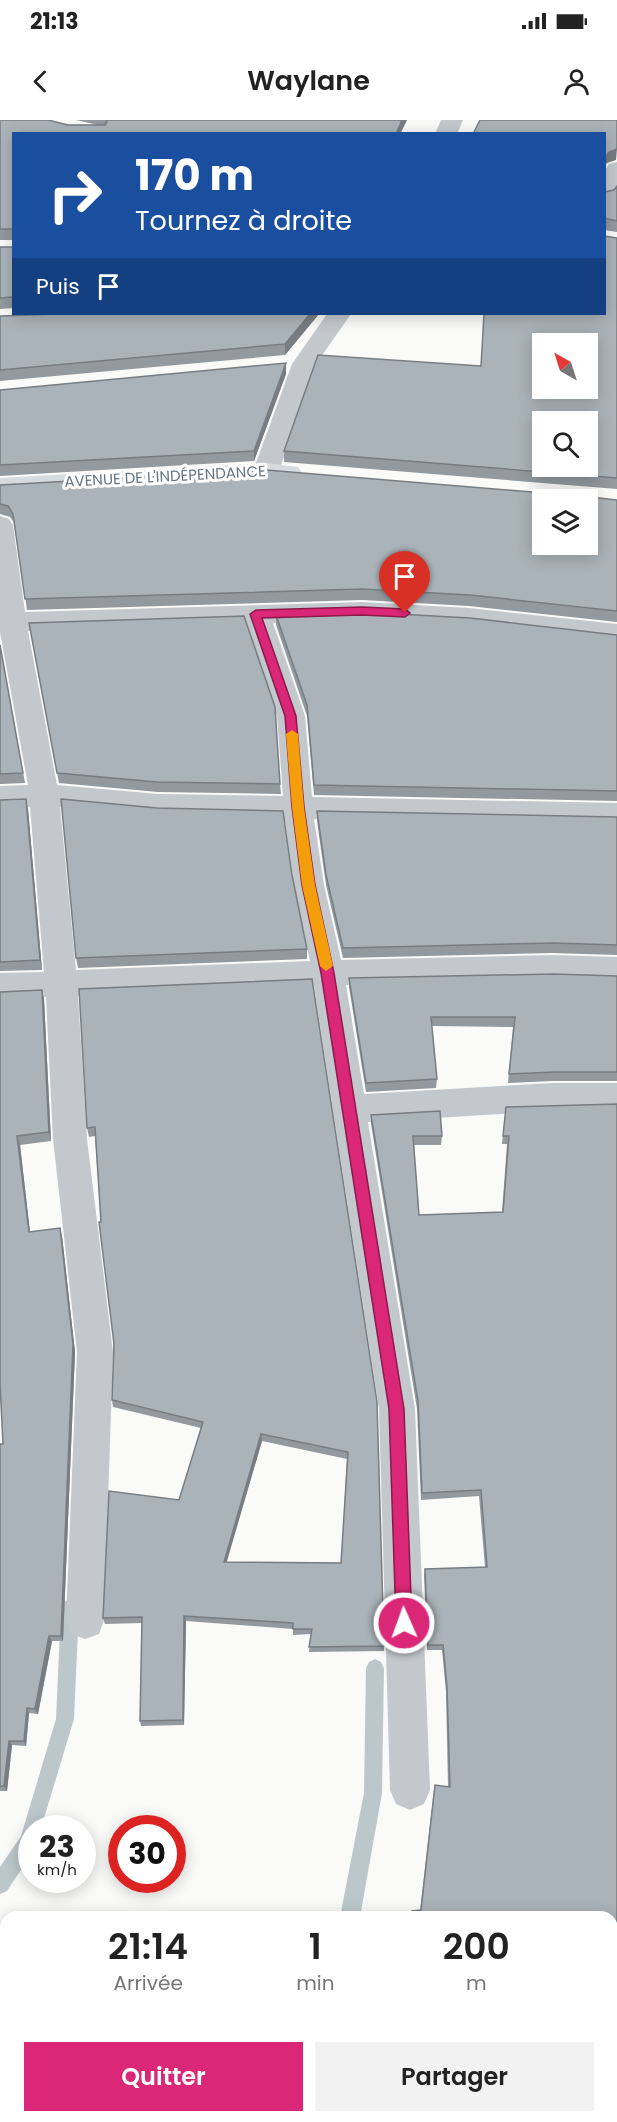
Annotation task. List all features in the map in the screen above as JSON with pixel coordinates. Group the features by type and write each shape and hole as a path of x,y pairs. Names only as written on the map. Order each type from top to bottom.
{"main road":[{"name":"AVENUE DE L'INDÉPENDANCE","path":"0,486 266,471 312,475"}],"street":[{"path":"606,190 617,169"},
{"path":"266,471 292,365 338,315"},
{"path":"0,525 7,622 45,795 62,982 70,1139 95,1352 85,1620"},
{"path":"7,622 362,611 469,616 617,634"},
{"path":"256,614 291,716 298,807 309,885 328,973 397,1409 410,1790"},
{"path":"0,797 45,795 158,805 617,814"},
{"path":"0,986 328,973 552,968 617,970"},
{"path":"350,1109 553,1097 617,1097"}],"building":[{"path":"0,120 48,120 68,125 105,125 106,120 402,120 397,132 12,132 12,229 0,229"},
{"path":"480,120 617,120 617,149 609,152 606,156 606,132 474,132"},
{"path":"617,186 617,221 606,218 606,192 614,190"},
{"path":"606,236 617,238 617,478 598,476 598,411 532,411 532,471 284,451 318,355 481,366 484,315 606,315"},
{"path":"0,247 12,247 12,297 0,298"},
{"path":"309,315 285,344 0,370 0,316"},
{"path":"286,363 254,451 0,465 0,390"},
{"path":"266,470 532,492 532,555 598,555 598,498 617,500 617,611 470,595 362,589 25,599 13,514 8,506 0,504 0,485"},
{"path":"362,612 470,618 617,635 617,791 314,785 307,705 276,615"},
{"path":"244,616 275,707 280,784 157,782 57,773 29,623"},
{"path":"0,645 23,773 0,774"},
{"path":"26,799 40,960 0,962 0,800"},
{"path":"61,799 157,808 283,811 292,875 307,949 76,958"},
{"path":"317,811 617,817 617,945 554,943 343,948 326,875"},
{"path":"554,974 617,976 617,1072 509,1074 515,1017 431,1017 437,1079 366,1083 349,978"},
{"path":"312,979 377,1402 384,1646 309,1647 312,1629 293,1629 293,1623 184,1616 183,1720 140,1721 142,1617 103,1618 109,1491 179,1500 203,1422 112,1400 114,1344 99,1222 101,1222 95,1127 87,1128 79,989","holes":["261,1434 348,1452 341,1563 224,1562"]},
{"path":"42,990 49,1132 17,1136 29,1232 60,1228 73,1344 61,1636 49,1636 35,1709 27,1708 24,1741 9,1741 4,1786 0,1786 0,1444 3,1444 0,1383 0,992"},
{"path":"617,1104 617,1911 412,1911 421,1910 435,1785 450,1787 447,1687 443,1645 428,1645 425,1569 487,1567 481,1490 422,1493 418,1401 371,1115 440,1111 442,1136 413,1136 419,1215 503,1212 509,1136 503,1136 506,1107"}],"waterway":[{"path":"36,1815 65,1719 70,1608"},
{"path":"351,1911 373,1793 375,1668"},
{"path":"0,1884 18,1857"}],"slow traffic":[{"path":"292,734 298,807 309,885 326,966"}],"route":[{"path":"404,1623 397,1409 328,973 309,885 298,807 291,716 269,658 256,614 362,611 405,613"}]}
